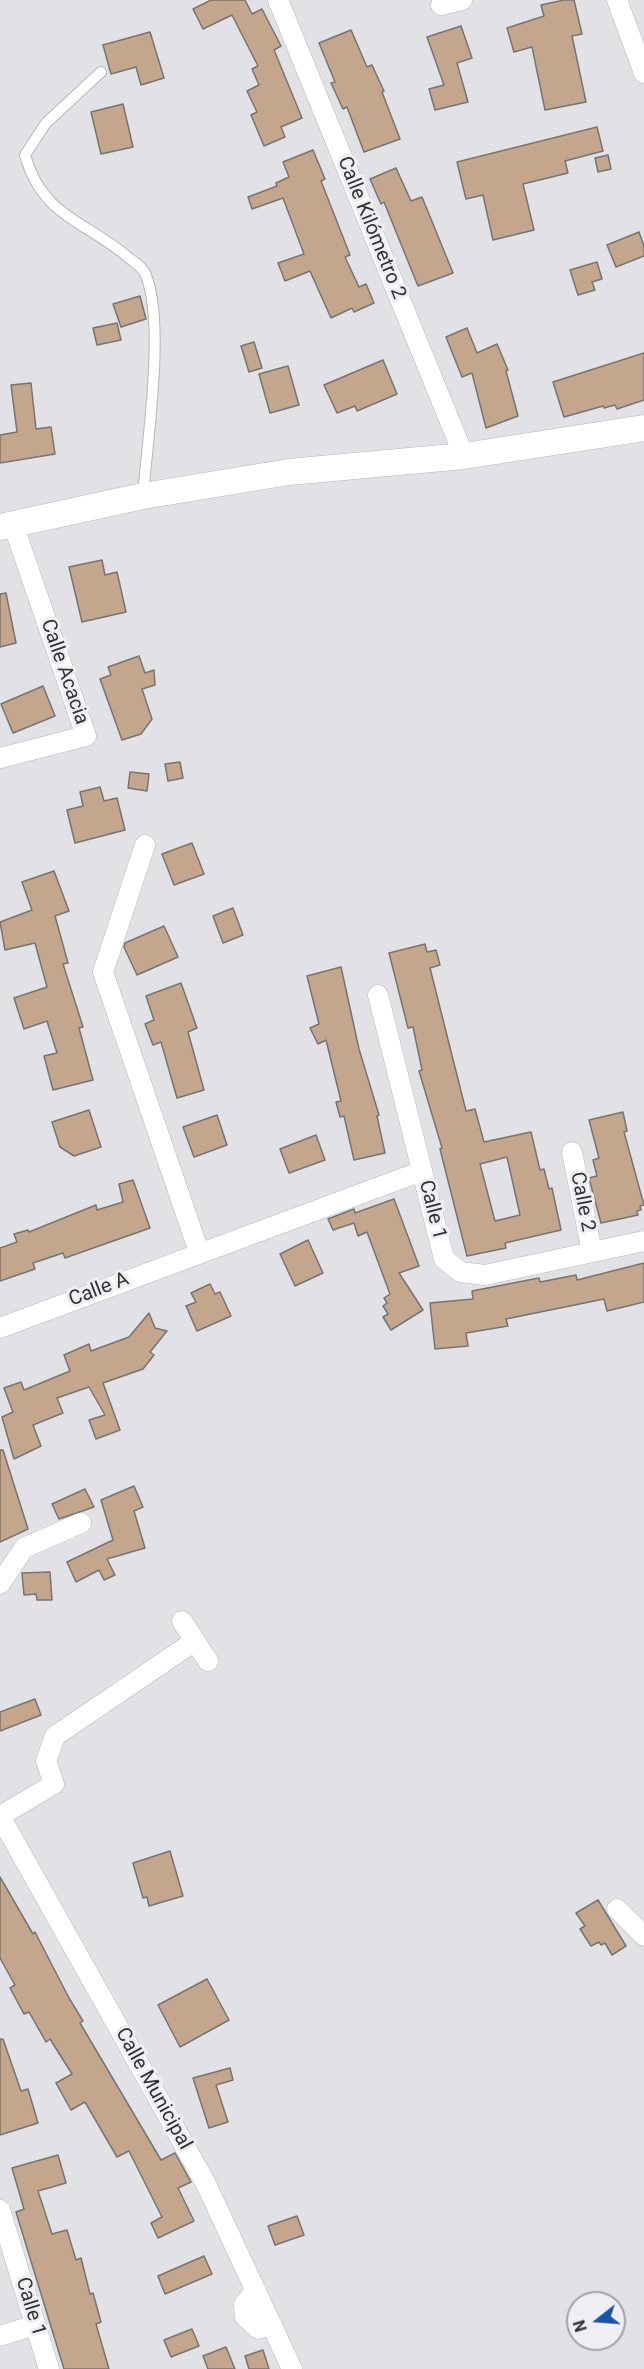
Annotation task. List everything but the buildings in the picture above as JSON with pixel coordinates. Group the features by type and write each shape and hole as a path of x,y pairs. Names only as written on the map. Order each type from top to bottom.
{"street":[{"name":"Calle Kilómetro 2","path":"278,0 464,456"},
{"path":"441,6 462,0"},
{"path":"617,0 644,73"},
{"path":"6,525 143,496 289,472 464,456 644,428"},
{"name":"Calle Acacia","path":"0,758 86,736 6,525"},
{"path":"145,845 103,972 199,1252"},
{"name":"Calle 1","path":"378,995 444,1259 461,1272 485,1275 644,1241"},
{"name":"Calle 2","path":"572,1152 592,1252"},
{"name":"Calle A","path":"0,1328 199,1252 422,1171"},
{"path":"0,1584 24,1548 81,1523"},
{"path":"182,1621 208,1661"},
{"path":"0,1816 54,1784 46,1761 55,1736 195,1641"},
{"name":"Calle Municipal","path":"0,1816 206,2184 256,2290 244,2304 245,2317 258,2329 272,2325 292,2369"},
{"path":"617,1909 644,1936"},
{"name":"Calle 1","path":"0,2210 49,2369"},
{"path":"0,2336 35,2325"}],"lane":[{"path":"101,72 46,123 25,155 32,179 60,212 122,252 144,271 153,301 154,344 143,496"}]}
